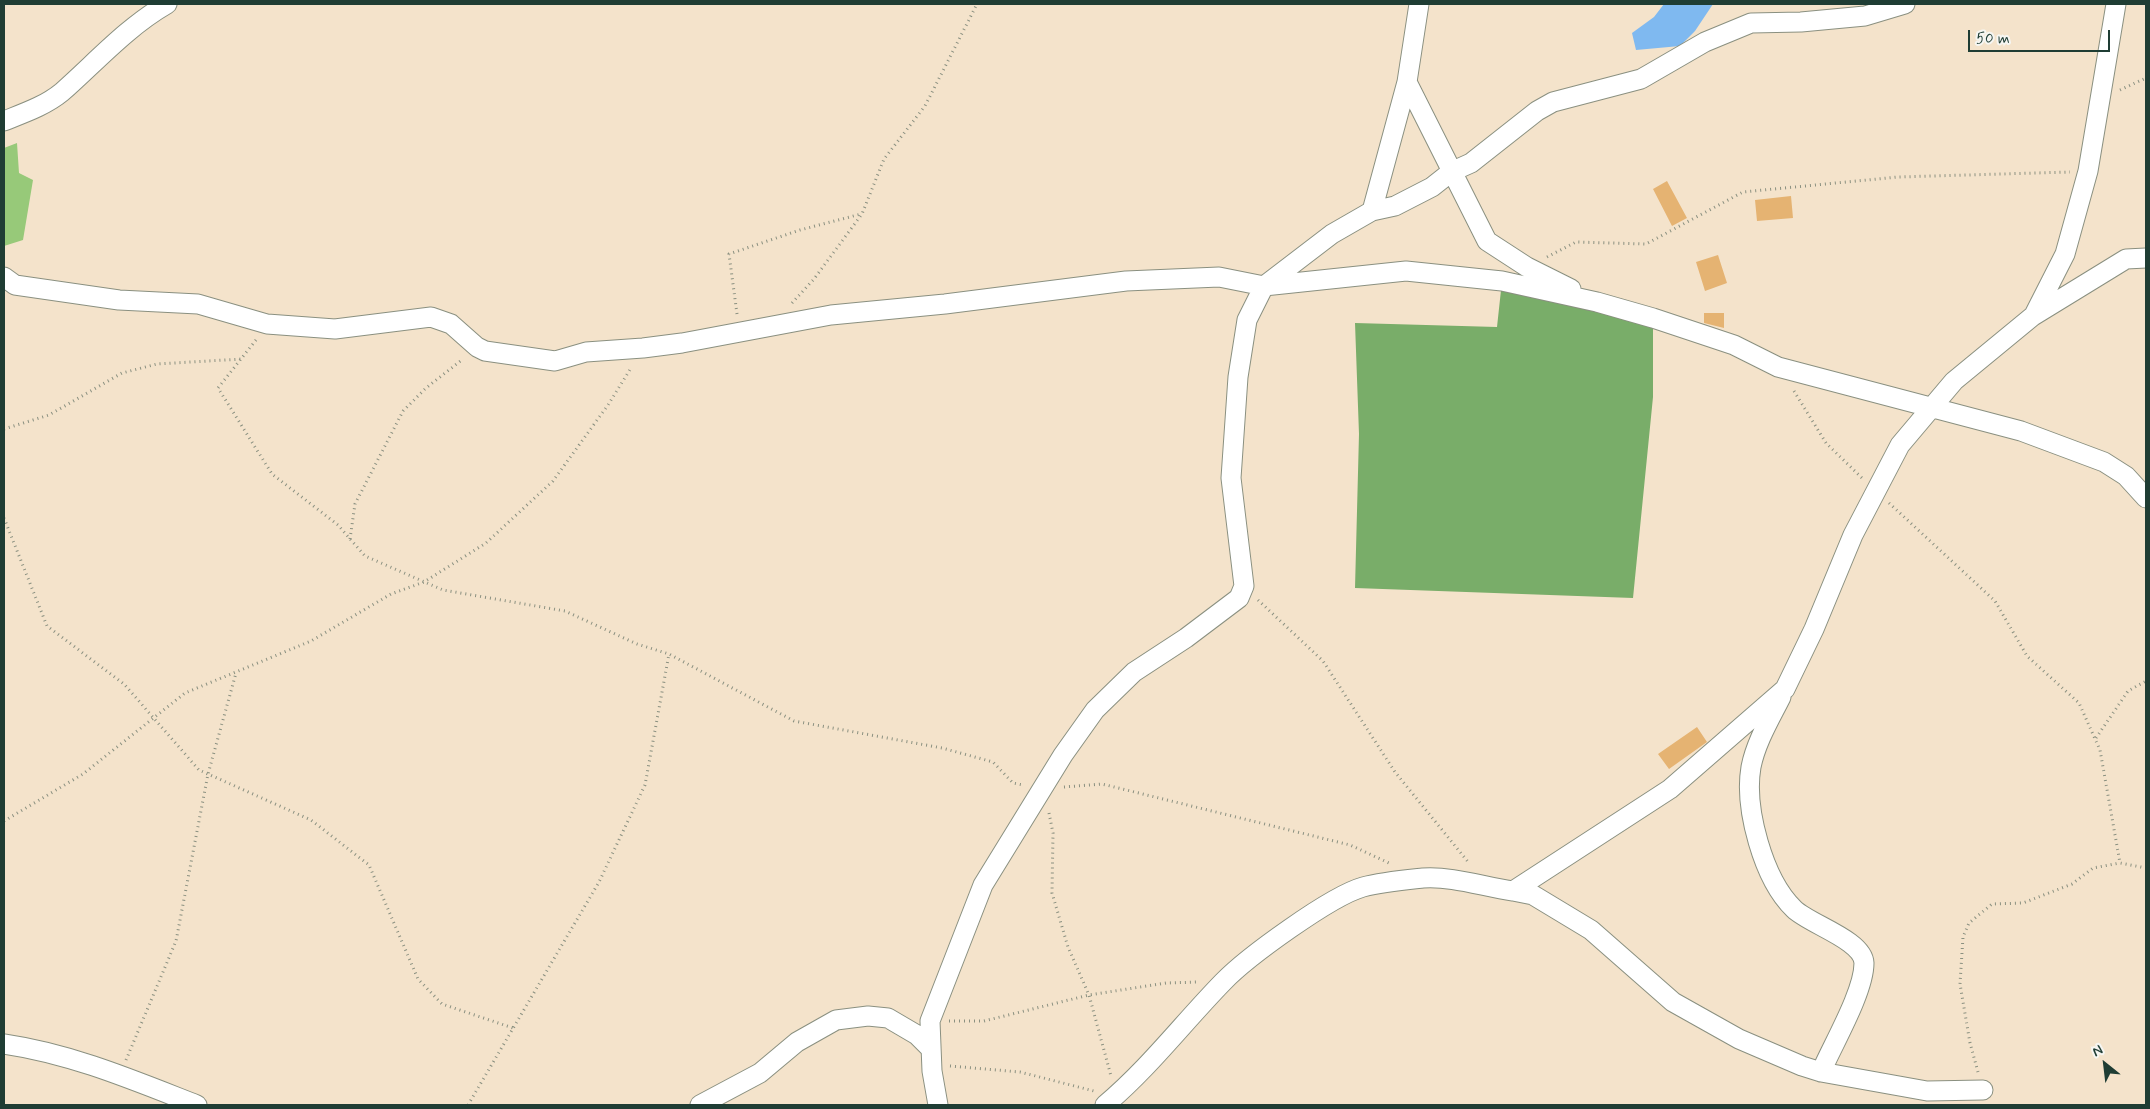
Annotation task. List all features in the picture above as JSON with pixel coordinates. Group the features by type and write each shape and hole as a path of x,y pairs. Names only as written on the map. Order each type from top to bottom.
{"street":[{"path":"4,121 37,108 61,93 96,58 153,12 167,4"},
{"path":"1372,211 1407,82 1419,4"},
{"path":"938,1105 930,1048 930,1021 982,885 1063,755 1095,710 1134,672 1186,638 1239,598 1244,586 1232,468 1238,377 1246,324 1264,286 1332,234 1372,211 1395,206 1432,187 1451,172 1471,163 1537,111 1553,102 1641,79 1705,42 1751,23 1801,22 1865,16 1905,4"},
{"path":"2034,316 2065,254 2088,171 2116,4"},
{"path":"1407,82 1487,241 1527,267 1596,302"},
{"path":"1821,1072 1860,985 1864,961 1858,948 1793,908 1766,866 1759,849 1752,808 1752,766 1763,734 1814,629 1853,535 1900,445 1930,407 1954,381 2034,316 2126,259 2146,258"},
{"path":"4,277 15,285 25,287 119,300 198,304 267,324 335,328 431,317 451,324 477,347 485,351 554,361 586,352 643,348 831,315 945,304 1126,281 1219,277 1264,286 1406,271 1502,282 1596,302 1653,318 1734,345 1778,367 2021,431 2104,462 2126,476 2146,498"},
{"path":"1513,891 1670,789 1785,689"},
{"path":"1111,1100 1160,1053 1224,981 1302,921 1349,892 1364,887 1424,878 1442,879 1533,895 1591,930 1679,1005 1739,1039 1821,1072 1927,1091 1983,1090"},
{"path":"700,1105 760,1073 797,1042 836,1020 868,1016 888,1018 917,1035 930,1048"},
{"path":"4,1044 29,1048 99,1066 196,1105"}],"path":[{"path":"770,327 814,279 862,214 884,159 925,106 978,4"},
{"path":"2101,98 2146,78"},
{"path":"1527,267 1576,242 1646,244 1743,192 1898,177 2088,171"},
{"path":"740,332 729,254 800,230 862,214"},
{"path":"267,324 243,359 218,388 272,474 338,525 365,556 443,590 565,612 637,644 669,654 794,721 942,748 992,762 1013,783 1044,788 1102,784 1350,845 1391,863"},
{"path":"350,539 355,504 403,411 426,388 477,347"},
{"path":"4,821 83,774 185,693 311,641 391,594 424,582 486,543 553,481 608,405 643,348"},
{"path":"4,429 49,415 122,373 157,364 243,359"},
{"path":"1778,367 1826,443 1995,601 2027,656 2080,703 2100,750 2120,863"},
{"path":"4,518 47,626 124,684 199,770 311,820 369,865 418,979 442,1004 513,1028"},
{"path":"1244,586 1322,661 1395,772 1471,865"},
{"path":"468,1105 599,882 645,784 669,654"},
{"path":"120,1075 176,941 208,774 236,672"},
{"path":"2095,738 2128,690 2146,681"},
{"path":"1044,788 1053,833 1052,892 1068,947 1089,995 1111,1100"},
{"path":"1983,1090 1970,1043 1960,984 1963,937 1969,923 1992,904 2023,903 2072,884 2093,868 2120,863 2146,868"},
{"path":"930,1021 984,1021 1089,995 1166,983 1224,981"},
{"path":"930,1048 950,1066 1020,1072 1111,1100"}],"green space":[{"path":"17,143 19,173 33,180 23,240 4,246 4,148"},
{"path":"1502,281 1653,318 1653,397 1633,598 1355,588 1359,434 1355,323 1497,327"}],"water":[{"path":"1664,4 1713,4 1695,31 1680,46 1636,50 1632,33 1654,17"}],"building":[{"path":"1667,181 1687,218 1672,226 1653,189"},
{"path":"1791,196 1793,218 1757,221 1755,200"},
{"path":"1718,255 1727,283 1705,291 1696,262"},
{"path":"1704,313 1724,313 1724,328 1704,323"},
{"path":"1697,727 1707,742 1669,769 1658,754"}]}
